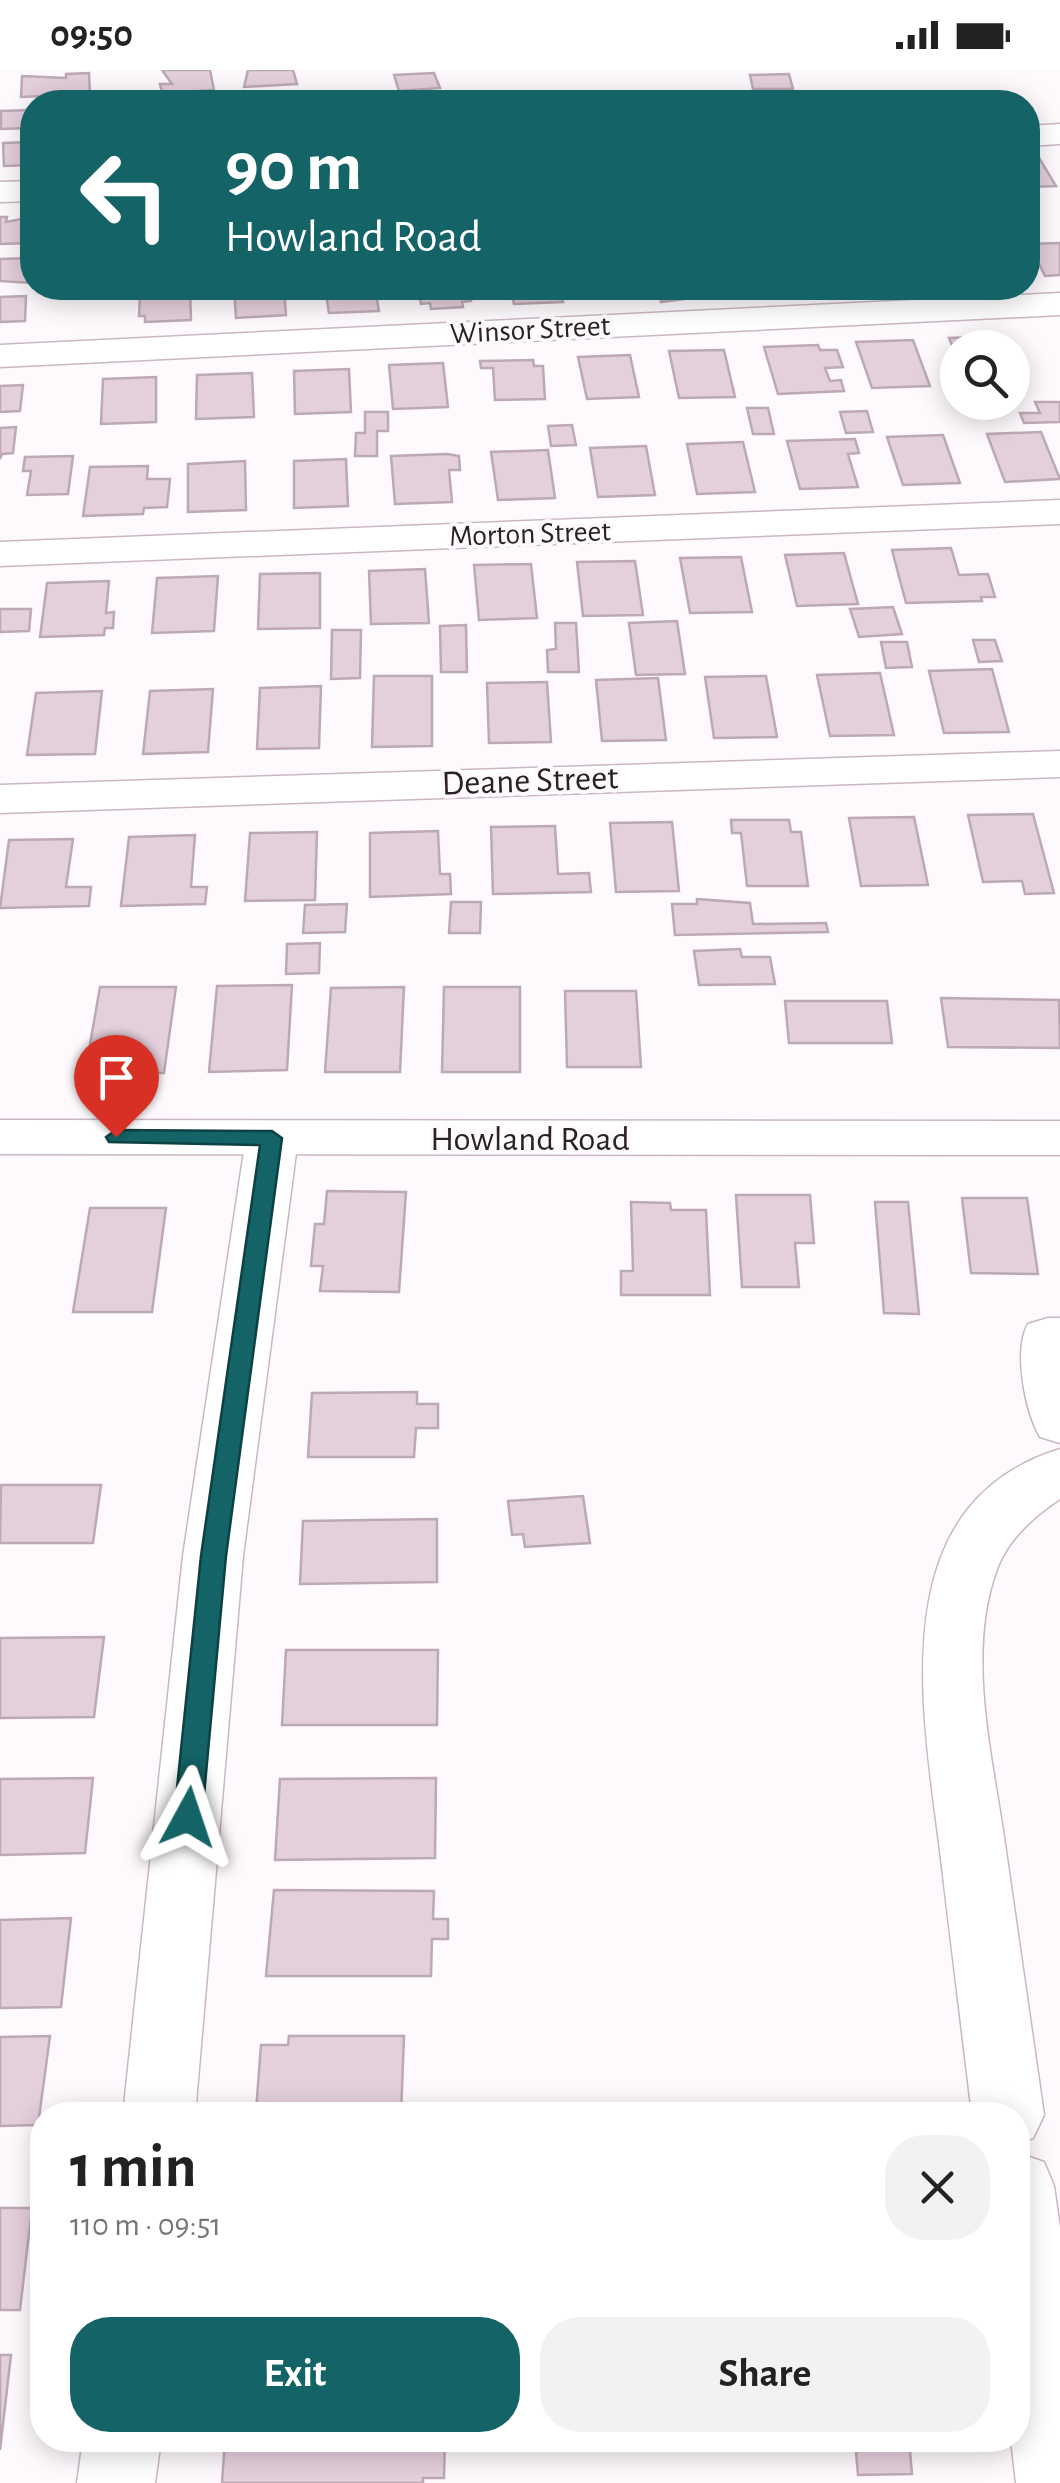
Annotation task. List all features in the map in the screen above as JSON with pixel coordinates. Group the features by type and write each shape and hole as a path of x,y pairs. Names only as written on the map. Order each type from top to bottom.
{"street":[{"name":"Winsor Street","path":"0,356 1060,304"},
{"name":"Morton Street","path":"0,554 1060,512"},
{"name":"Deane Street","path":"0,799 1060,764"},
{"name":"Howland Road","path":"0,1137 1060,1138"},
{"path":"160,2102 213,1556 272,1138"},
{"path":"1060,1338 1048,1338 1060,1422"},
{"path":"1006,2102 955,1714 952,1675 956,1600 964,1568 986,1528 1024,1490 1060,1471"},
{"path":"1030,2280 1056,2483"},
{"path":"116,2483 120,2452"}],"building":[{"path":"162,70 210,70 214,90 161,90 160,84 172,84"},
{"path":"248,70 293,70 297,84 244,87"},
{"path":"89,73 90,90 21,90 22,76 66,78 66,74"},
{"path":"434,73 440,88 399,90 394,75"},
{"path":"789,74 793,89 753,89 750,75"},
{"path":"20,110 20,128 1,129 1,111"},
{"path":"20,142 20,165 4,166 3,143"},
{"path":"1040,159 1056,186 1040,187"},
{"path":"0,217 7,217 6,222 20,219 20,243 0,244"},
{"path":"1060,243 1060,275 1045,276 1040,266 1040,244"},
{"path":"20,258 20,282 0,281 0,259"},
{"path":"20,296 20,300 26,300 25,321 0,322 0,297"},
{"path":"140,300 190,300 191,320 145,322 145,316 139,316"},
{"path":"235,300 285,300 286,315 236,318"},
{"path":"327,300 377,300 379,311 329,313"},
{"path":"420,300 471,301 462,302 463,307 431,309 430,303 421,304"},
{"path":"513,300 563,302 514,304"},
{"path":"913,340 930,386 872,388 856,342"},
{"path":"818,345 820,350 837,350 843,367 825,368 830,381 841,380 844,391 778,394 764,347"},
{"path":"724,350 735,397 679,398 669,351"},
{"path":"630,355 639,397 587,399 578,357"},
{"path":"533,360 534,366 543,366 545,399 495,400 493,368 481,368 480,361"},
{"path":"443,363 448,407 393,409 389,365"},
{"path":"349,369 351,412 295,414 294,371"},
{"path":"252,373 254,417 196,419 197,375"},
{"path":"156,377 156,422 101,424 103,379"},
{"path":"23,385 20,411 0,412 0,386"},
{"path":"1035,402 1060,402 1060,422 1024,423 1023,420 1030,420 1030,413 1040,413"},
{"path":"747,408 768,408 774,434 753,434"},
{"path":"867,411 873,432 846,433 840,412"},
{"path":"365,412 388,412 388,431 377,431 377,456 355,456 356,433 365,433"},
{"path":"572,425 576,445 551,446 548,426"},
{"path":"16,427 13,453 2,454 0,459 0,428"},
{"path":"1041,432 1060,479 1005,482 987,434"},
{"path":"943,435 960,483 903,485 887,437"},
{"path":"855,439 859,453 848,454 858,487 800,489 787,441"},
{"path":"743,442 755,492 697,494 687,444"},
{"path":"646,446 655,495 598,497 590,448"},
{"path":"548,450 555,498 498,500 491,452"},
{"path":"73,456 68,494 27,495 31,471 23,471 25,457"},
{"path":"391,456 459,456 460,470 449,470 452,502 395,504"},
{"path":"346,459 348,506 294,508 294,461"},
{"path":"245,461 246,510 188,512 188,464"},
{"path":"148,466 147,479 170,479 167,507 144,508 143,514 83,516 90,467"},
{"path":"951,548 959,575 988,574 995,597 981,597 982,601 906,603 892,550"},
{"path":"844,553 858,604 797,606 785,555"},
{"path":"741,557 752,612 690,613 680,558"},
{"path":"635,561 643,615 583,616 577,562"},
{"path":"531,564 537,618 479,620 474,565"},
{"path":"425,569 429,623 371,624 369,571"},
{"path":"320,573 320,628 258,629 260,574"},
{"path":"218,576 214,631 152,633 157,578"},
{"path":"109,581 106,613 114,612 113,628 105,628 104,635 40,637 47,583"},
{"path":"893,607 902,634 859,637 850,609"},
{"path":"0,609 31,609 29,631 0,632"},
{"path":"677,621 685,674 636,675 629,623"},
{"path":"555,623 576,623 579,672 548,672 547,650 556,649"},
{"path":"466,625 467,672 441,672 440,626"},
{"path":"332,630 361,630 360,678 331,679"},
{"path":"973,640 995,640 1002,661 979,662"},
{"path":"881,642 907,642 912,667 886,668"},
{"path":"992,669 1009,732 944,733 929,671"},
{"path":"880,673 894,735 830,736 817,675"},
{"path":"374,676 432,676 432,746 372,747"},
{"path":"766,676 777,737 714,738 705,677"},
{"path":"658,678 666,740 602,741 596,680"},
{"path":"547,682 551,742 489,743 487,683"},
{"path":"321,686 319,748 257,749 260,688"},
{"path":"213,689 208,752 143,754 150,691"},
{"path":"102,691 95,754 27,755 36,693"},
{"path":"1033,814 1054,893 1025,894 1022,881 983,882 968,815"},
{"path":"914,817 928,885 861,886 849,818"},
{"path":"731,820 789,820 791,832 801,832 808,886 747,886 741,833 732,833"},
{"path":"672,822 679,891 616,892 610,823"},
{"path":"555,826 558,874 589,873 591,892 493,894 491,827"},
{"path":"438,831 440,874 450,874 451,894 370,897 370,833"},
{"path":"317,832 315,900 245,901 250,833"},
{"path":"195,835 191,887 207,887 205,904 121,906 129,837"},
{"path":"73,839 66,887 91,887 89,906 0,908 9,840"},
{"path":"697,899 750,903 753,924 826,923 828,932 675,935 672,904 697,904"},
{"path":"451,902 481,902 480,933 449,933"},
{"path":"347,904 345,932 303,933 305,905"},
{"path":"320,943 319,973 286,974 287,944"},
{"path":"740,949 742,957 770,957 775,984 699,985 694,951"},
{"path":"292,985 287,1070 209,1072 217,986"},
{"path":"100,987 176,987 164,1073 85,1073"},
{"path":"404,987 400,1072 325,1072 331,988"},
{"path":"444,987 520,987 520,1072 442,1072"},
{"path":"565,991 636,991 641,1067 567,1067"},
{"path":"941,998 1059,1000 1060,1048 948,1047"},
{"path":"785,1001 887,1001 892,1043 789,1043"},
{"path":"327,1191 406,1192 399,1292 320,1291 323,1266 311,1266 315,1224 324,1224"},
{"path":"736,1195 810,1195 814,1243 795,1243 799,1287 742,1287"},
{"path":"962,1198 1027,1198 1038,1274 971,1273"},
{"path":"631,1202 670,1203 671,1210 706,1210 710,1295 621,1295 621,1271 633,1271"},
{"path":"875,1202 908,1202 919,1314 884,1313"},
{"path":"90,1208 166,1208 152,1312 73,1312"},
{"path":"417,1392 417,1404 438,1404 438,1428 416,1428 414,1457 308,1457 312,1393"},
{"path":"1,1485 101,1485 93,1543 0,1543"},
{"path":"583,1496 590,1543 525,1547 523,1534 512,1535 508,1501"},
{"path":"437,1519 437,1582 300,1584 303,1521"},
{"path":"104,1637 94,1717 0,1718 0,1638"},
{"path":"286,1650 438,1650 437,1725 282,1725"},
{"path":"93,1778 85,1853 0,1855 0,1779"},
{"path":"436,1778 435,1858 275,1860 280,1779"},
{"path":"274,1890 434,1891 433,1919 448,1919 448,1939 432,1939 431,1976 266,1976"},
{"path":"71,1918 61,2007 0,2008 0,1920"},
{"path":"50,2036 41,2102 30,2102 30,2125 0,2126 0,2037"},
{"path":"289,2036 404,2036 401,2102 257,2102 261,2045 288,2045"},
{"path":"0,2208 30,2208 20,2310 0,2310"},
{"path":"0,2355 11,2355 0,2450"},
{"path":"224,2452 445,2452 444,2478 423,2478 423,2483 222,2483"},
{"path":"856,2452 910,2452 912,2474 858,2475"}],"route":[{"path":"116,1137 272,1138 213,1556 188,1817"}]}
